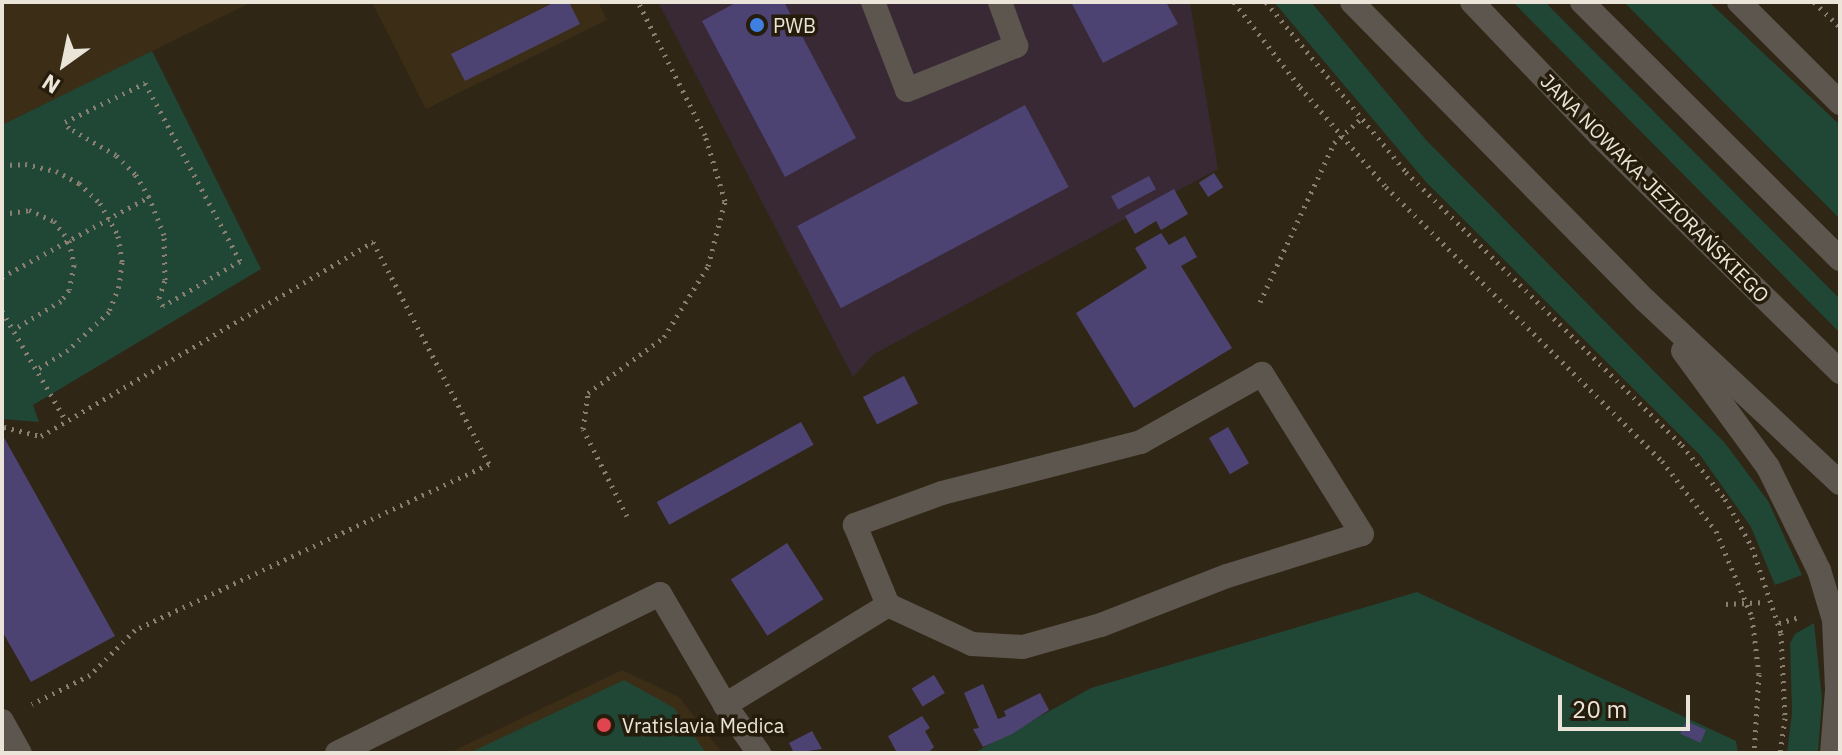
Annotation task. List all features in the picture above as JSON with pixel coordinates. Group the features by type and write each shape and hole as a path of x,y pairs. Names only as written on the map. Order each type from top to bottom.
{"street":[{"path":"873,2 907,90 1016,46 1000,2"},
{"path":"1352,2 1646,301 1840,483"},
{"name":"JANA NOWAKA-JEZIORAŃSKIEGO","path":"1472,2 1600,136 1840,372"},
{"path":"1582,2 1840,259"},
{"path":"1739,2 1840,103"},
{"path":"1646,301 1768,467 1815,560 1834,620 1837,690 1832,753"},
{"path":"1262,374 1362,534 1227,576 1101,625 1023,647 972,644 888,605 855,525 942,493 1141,442 1262,374"},
{"path":"337,753 660,594 725,705 759,753"},
{"path":"725,705 888,605"},
{"path":"2,721 20,753"}],"path":[{"path":"627,516 583,429 588,393 664,337 708,266 725,201 705,135 638,2"},
{"path":"1234,2 1386,187 1634,434 1691,496 1716,531 1749,604 1759,674 1754,753"},
{"path":"1266,2 1406,172 1682,445 1725,499 1752,547 1781,633 1785,718 1780,753"},
{"path":"1814,2 1840,27"},
{"path":"145,83 240,261 163,306 159,298 165,280 164,235 149,197 135,174 116,155 69,128 65,122 145,83"},
{"path":"1260,302 1341,134 1361,119"},
{"path":"2,165 25,164 56,171 79,183 110,218 122,262 119,286 109,312 68,350 36,370"},
{"path":"2,277 149,197"},
{"path":"2,214 29,210 54,221 69,241 74,265 69,290 48,311 13,330"},
{"path":"4,427 41,436 373,242 489,464 135,630 90,675 29,706"},
{"path":"2,311 66,421"},
{"path":"1726,604 1766,602"}],"shaded area":[{"path":"2,2 252,2 2,125"},
{"path":"372,2 598,2 607,20 426,109"},
{"name":"PWB","path":"658,2 1190,2 1218,169 874,354 853,377"},
{"name":"Vratislavia Medica","path":"622,670 679,697 722,753 449,753"}],"green space":[{"path":"1274,2 1311,2 1427,141 1725,443 1768,501 1802,575 1775,585 1751,527 1700,455 1426,182"},
{"path":"1513,2 1545,2 1840,299 1840,333"},
{"path":"1624,2 1709,2 1840,125 1840,219"},
{"path":"152,51 261,269 33,405 39,422 2,419 2,125"},
{"path":"1417,592 1736,741 1738,753 974,753 1091,688"},
{"path":"1814,623 1822,699 1818,753 1787,753 1792,713 1790,643 1795,634"},
{"name":"Vratislavia Medica","path":"624,680 674,708 706,753 469,753"}],"building":[{"path":"555,2 569,2 580,24 465,81 451,54"},
{"path":"737,2 784,2 856,138 785,177 702,21"},
{"path":"1071,2 1166,2 1178,24 1103,63"},
{"path":"1025,105 1069,187 841,308 797,226"},
{"path":"1214,173 1223,187 1208,197 1199,183"},
{"path":"1149,176 1156,189 1118,209 1111,196"},
{"path":"1174,189 1188,214 1161,230 1156,221 1135,234 1125,216"},
{"path":"1161,233 1169,245 1185,236 1197,257 1181,266 1232,348 1134,408 1076,313 1147,268 1135,248"},
{"path":"904,376 918,404 877,425 863,397"},
{"path":"801,422 814,445 669,525 657,502"},
{"path":"1228,427 1249,463 1230,474 1209,438"},
{"path":"2,434 115,636 31,682 2,631"},
{"path":"787,543 823,599 767,636 731,579"},
{"path":"934,675 945,693 923,706 912,688"},
{"path":"983,684 998,719 1006,716 1004,711 1040,693 1049,710 1012,734 983,747 973,729 979,728 964,693"},
{"path":"922,716 930,728 925,731 934,747 928,753 897,753 888,736"},
{"path":"1686,721 1706,730 1700,743 1680,734"},
{"path":"812,731 822,749 794,753 789,743"}],"place":[{"name":"PWB","path":"757,25"},
{"name":"Vratislavia Medica","path":"604,725"}]}
